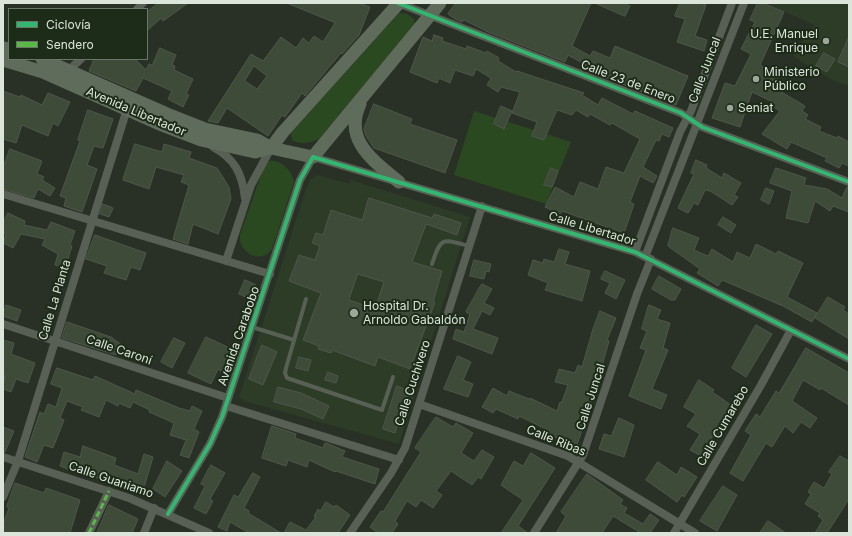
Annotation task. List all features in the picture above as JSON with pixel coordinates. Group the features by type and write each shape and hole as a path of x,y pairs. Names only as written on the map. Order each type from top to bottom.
{"highway":[{"path":"271,148 283,132 399,3"},
{"name":"Avenida Carabobo","path":"313,157 440,3"},
{"name":"Avenida Libertador","path":"3,60 43,72 201,140 255,152 271,148"},
{"name":"Avenida Libertador","path":"44,60 172,116 211,130 257,140 271,148 313,157"},
{"path":"363,96 356,115 356,132 358,140 367,154 399,182"}],"street":[{"name":"Calle 23 de Enero","path":"399,3 681,113 697,123 849,182"},
{"name":"Calle Juncal","path":"635,252 680,132 688,118 732,3"},
{"name":"Calle Juncal","path":"534,533 580,462 591,435 648,258 697,123 744,3"},
{"path":"69,70 80,60"},
{"name":"Calle La Planta","path":"3,498 18,461 127,109"},
{"path":"201,140 230,158 241,177 246,202"},
{"path":"226,261 258,169 271,148"},
{"name":"Calle Libertador","path":"313,157 635,252 849,359"},
{"name":"Avenida Carabobo","path":"168,514 210,444 227,402 300,180 313,157"},
{"path":"3,194 270,274"},
{"name":"Calle Cuchivero","path":"350,533 399,460 419,404 482,206"},
{"name":"Calle Caroní","path":"3,324 399,460"},
{"name":"Calle Cumarebo","path":"674,533 681,524 791,330"},
{"name":"Calle Ribas","path":"419,404 554,450 580,462 695,533"},
{"name":"Calle Guaniamo","path":"3,457 109,491 154,508 208,533"},
{"path":"89,533 109,491"},
{"path":"144,533 154,508"}],"lane":[{"path":"432,264 438,247 442,242 448,241 469,246"},
{"path":"306,299 285,373 292,381 382,410 393,377"},
{"path":"252,327 294,340"}],"shaded area":[{"name":"U.E. Manuel Enrique","path":"766,3 849,3 849,86 834,81 793,56 814,25"},
{"name":"Hospital Dr. Arnoldo Gabaldón","path":"317,175 350,184 351,180 470,217 399,444 244,401 239,397 306,189 310,180"}],"green space":[{"path":"399,13 407,14 414,19 415,24 320,138 306,143 295,142 292,140 291,133"},
{"path":"474,111 571,142 546,204 454,175"},
{"path":"269,161 277,162 285,166 291,173 294,182 272,249 267,254 257,256 246,252 240,241 240,235 263,169"}],"building":[{"path":"159,3 188,3 163,21 161,18 148,30 148,11"},
{"path":"287,3 359,3 370,7 359,35 342,54 341,53 305,96 302,93 285,117 282,115 268,136 227,108 218,123 208,121 251,54 263,61 281,37 296,48 303,38 309,43 314,36 323,42 335,23","holes":["254,66 267,76 257,89 245,81"]},
{"path":"456,3 591,3 572,46 590,56 593,51 610,58 615,46 688,76 676,105 584,69 586,65 568,55 565,62 488,32 464,20 462,22 455,19 448,14"},
{"path":"595,3 623,3 630,6 625,16"},
{"path":"680,3 700,3 706,5 695,36 707,40 704,51 677,42 685,19 675,16"},
{"path":"758,3 763,3 784,12 760,65 780,74 773,87 805,106 802,111 808,115 805,119 821,127 819,131 837,138 838,136 849,142 849,166 842,163 839,168 825,161 827,158 791,142 787,149 762,134 780,111 772,106 775,103 752,92 740,127 712,118 725,83 735,86 751,54 741,49 755,22 750,20"},
{"path":"434,35 443,38 442,41 466,49 467,46 486,53 487,51 499,58 498,61 516,72 517,71 584,93 582,95 598,105 602,98 633,114 635,111 673,128 669,137 662,134 659,141 656,140 643,167 657,176 653,183 640,176 630,202 634,204 624,233 562,211 560,214 545,207 555,187 574,197 580,182 598,189 606,167 624,173 640,139 612,123 610,125 590,114 588,117 576,110 572,115 557,110 544,140 532,136 537,122 512,113 520,92 501,87 498,92 487,85 491,78 476,69 473,76 455,70 450,83 439,78 437,83 410,72 423,37 432,41"},
{"path":"849,37 849,67 838,62"},
{"path":"160,48 176,55 172,65 175,66 174,70 193,79 186,94 189,95 183,107 168,99 172,91 143,78 136,91 89,71 94,60 136,60 146,70 149,64 152,65"},
{"path":"824,53 835,59 827,72 816,66"},
{"path":"3,91 20,97 21,95 42,105 48,93 70,102 58,126 53,123 48,136 22,125 16,143 3,139"},
{"path":"374,104 412,119 410,124 457,140 445,173 374,148 366,136 364,129"},
{"path":"501,106 512,111 504,129 494,124"},
{"path":"88,110 113,119 103,148 94,146 87,165 97,169 82,212 64,206 66,198 60,196 80,141 78,140"},
{"path":"135,144 162,152 164,144 191,152 189,158 217,168 229,187 231,199 218,234 193,224 188,244 173,239 189,185 181,182 184,175 156,167 149,189 123,180"},
{"path":"10,149 42,161 37,174 44,177 42,180 55,188 50,196 38,189 34,198 3,189 3,168"},
{"path":"696,160 707,165 706,168 722,178 724,173 741,183 734,195 738,197 732,205 710,191 705,190 698,205 694,203 688,213 678,208 694,174 691,173"},
{"path":"551,168 558,171 552,187 544,185"},
{"path":"776,168 806,178 804,185 827,189 842,198 847,187 849,187 849,212 833,206 830,211 815,201 808,223 786,218 792,191 770,183"},
{"path":"766,188 774,191 769,204 761,200"},
{"path":"369,198 432,218 434,214 461,223 457,235 426,224 412,262 442,271 433,302 435,302 410,369 378,357 375,366 332,350 331,353 318,349 319,346 303,340 321,293 289,281 299,255 315,260 320,246 312,243 316,233 323,235 331,210 362,220","holes":["358,274 384,282 375,309 349,300"]},
{"path":"103,204 113,208 109,217 100,214"},
{"path":"8,213 25,221 24,225 47,230 51,222 75,231 65,268 55,265 58,254 42,245 45,239 21,234 13,248 3,243 6,234 3,233 3,223"},
{"path":"723,217 736,225 731,233 718,225"},
{"path":"673,228 699,238 694,250 708,256 712,249 733,262 737,252 750,258 756,244 776,254 778,251 803,263 787,297 817,313 812,322 783,306 722,280 718,286 697,273 700,269 668,246"},
{"path":"95,235 146,253 140,270 131,267 126,280 104,273 107,266 86,259"},
{"path":"559,249 569,252 565,264 590,271 582,301 545,290 548,283 528,275 533,260 543,263 544,259 554,262"},
{"path":"474,260 491,264 489,272 486,271 484,279 470,276"},
{"path":"605,271 625,280 616,299 605,293 610,283 601,279"},
{"path":"659,276 681,289 675,300 671,300 652,289"},
{"path":"245,280 256,285 250,299 239,294"},
{"path":"482,284 492,289 484,303 494,308 490,315 482,311 473,329 498,338 492,354 453,339 456,329 464,332 470,314 466,312"},
{"path":"828,297 845,307 843,310 849,314 849,339 815,318"},
{"path":"6,305 21,310 17,321 3,316"},
{"path":"649,305 661,310 657,319 670,323 663,348 668,350 652,389 667,395 661,409 629,396 646,350 640,348 647,331 642,329"},
{"path":"600,311 616,318 607,340 609,341 594,394 577,445 549,435 550,431 519,416 518,419 496,409 493,413 482,407 493,388 507,396 509,391 529,399 530,398 557,411 568,385 555,382 559,369 575,373 578,365 582,367"},
{"path":"67,322 111,337 122,345 116,355 62,338"},
{"path":"756,325 772,334 746,377 732,368"},
{"path":"206,337 234,350 223,372 218,369 211,384 188,373"},
{"path":"174,338 185,343 172,368 161,362"},
{"path":"3,340 14,343 11,354 35,363 28,383 16,379 11,392 3,389 5,373 3,373"},
{"path":"262,345 277,352 263,385 249,379"},
{"path":"806,348 849,373 849,405 821,388 820,390 803,380 792,401 817,418 810,428 801,422 793,433 785,426 772,447 766,443 743,481 730,473 751,435 745,431 756,414 760,417 776,391 779,393"},
{"path":"458,356 471,362 463,380 473,384 468,397 444,389"},
{"path":"299,357 311,360 308,371 296,368"},
{"path":"57,368 93,380 95,376 135,394 136,390 179,408 190,411 192,406 202,411 194,429 199,432 189,458 180,455 186,440 170,435 174,423 149,412 150,410 133,402 130,408 119,403 118,406 106,400 99,417 81,410 83,407 67,401 60,418 64,420 53,448 44,445 37,462 25,457 40,412 44,414 48,404 56,407 62,388 51,384"},
{"path":"328,372 338,376 336,383 325,380"},
{"path":"699,380 714,390 712,392 731,405 701,456 690,450 700,434 687,426 696,414 684,407"},
{"path":"397,386 409,391 395,433 383,429"},
{"path":"278,387 301,393 329,406 323,419 301,409 274,402"},
{"path":"436,417 453,427 456,423 473,433 461,453 474,461 482,450 494,457 481,479 478,477 472,485 451,471 436,491 442,495 433,508 421,500 416,507 407,501 395,521 398,524 392,533 378,533 370,527 381,511 383,512 421,452 415,448"},
{"path":"619,418 634,425 624,457 599,449 604,434 611,436"},
{"path":"272,426 296,434 295,438 323,448 325,443 329,444 345,451 342,457 379,469 375,484 336,471 335,472 309,460 307,467 288,460 286,466 262,458"},
{"path":"3,427 14,431 5,452 3,452"},
{"path":"83,446 116,458 114,465 138,474 144,454 153,457 143,491 94,477 94,475 75,472 60,466 64,452 80,457"},
{"path":"531,453 555,468 518,526 528,533 501,533 523,500 501,485 514,461 523,466"},
{"path":"840,456 849,461 849,499 827,533 815,533 823,520 818,516 820,513 805,504 811,494 808,492 814,482 824,488 832,474 829,472"},
{"path":"167,461 182,471 165,497 153,489"},
{"path":"658,462 677,475 681,467 697,477 684,497 682,495 677,502 646,480"},
{"path":"211,465 225,473 210,499 213,501 206,514 194,508 205,486 201,484"},
{"path":"253,473 260,477 244,508 249,511 248,513 281,533 249,533 230,522 227,531 218,527 234,495 238,497"},
{"path":"587,474 623,500 620,504 627,508 624,513 643,524 650,514 659,520 650,533 641,533 613,516 602,533 556,533 566,516 561,512"},
{"path":"15,483 44,493 46,488 80,500 70,533 3,533 3,524 9,508 7,507"},
{"path":"723,486 737,495 717,531 700,521"},
{"path":"326,502 334,507 336,505 350,515 338,533 284,533 290,522 306,530 316,517 314,516 318,509 320,511"},
{"path":"109,505 138,519 132,533 97,533"},
{"path":"768,521 786,533 760,533"}],"marked path":[{"path":"89,533 109,491"}],"cycle path":[{"path":"398,3 681,113 702,127 849,182"},
{"path":"168,514 210,444 222,417 300,180 313,157 635,252 849,359"}],"place":[{"name":"U.E. Manuel Enrique","path":"826,41"},
{"name":"Ministerio Público","path":"756,79"},
{"name":"Seniat","path":"730,108"},
{"name":"Hospital Dr. Arnoldo Gabaldón","path":"354,313"}]}
